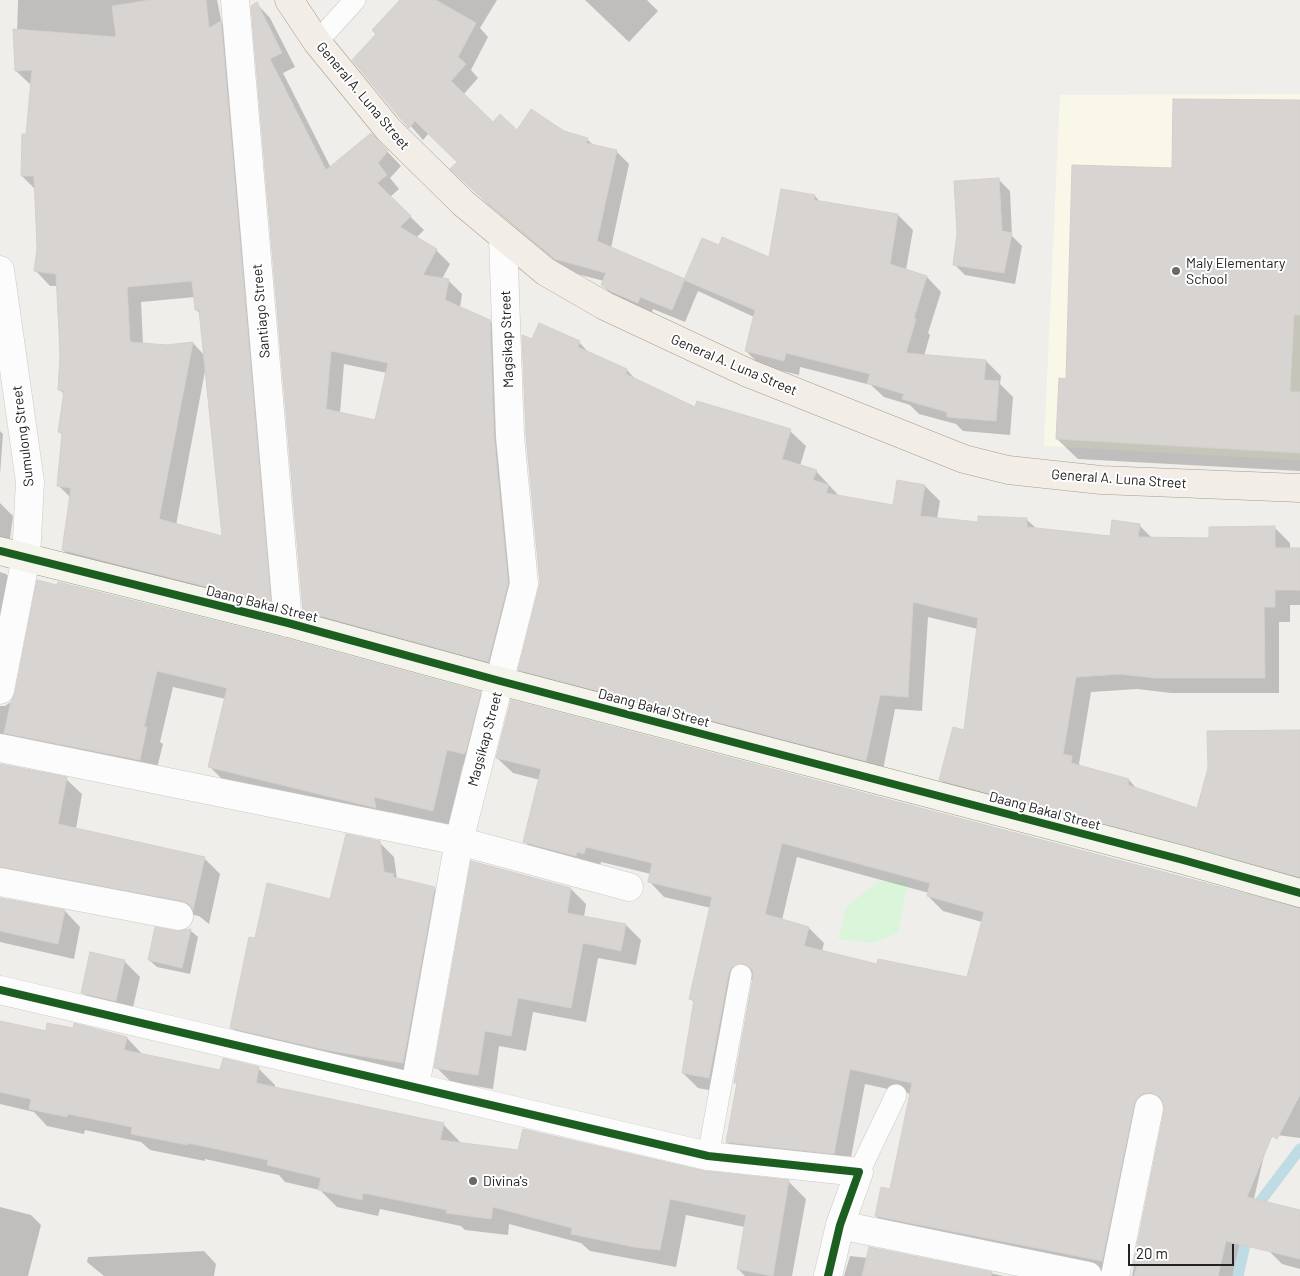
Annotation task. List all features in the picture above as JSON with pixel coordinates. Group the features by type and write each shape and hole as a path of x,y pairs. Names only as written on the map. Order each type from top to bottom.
{"main road":[{"name":"General A. Luna Street","path":"289,0 317,42 388,129 463,203 546,272 605,306 664,335 819,402 964,459 1008,470 1100,480 1300,488"}],"street":[{"name":"Santiago Street","path":"235,0 288,623"},
{"name":"Magsikap Street","path":"415,1087 459,841 524,584 510,436 503,238"},
{"name":"Sumulong Street","path":"0,270 30,482 26,558 0,690"},
{"name":"Daang Bakal Street","path":"0,551 288,623 500,681 1183,860 1300,893"},
{"path":"0,748 459,841 629,887"},
{"path":"0,882 179,916"},
{"path":"0,990 708,1156 859,1172 840,1225 828,1276"},
{"path":"1115,1276 1149,1108"},
{"path":"840,1225 1088,1276"}],"lane":[{"path":"317,42 355,0"},
{"path":"708,1156 741,975"},
{"path":"859,1172 896,1095"}],"shaded area":[{"name":"Maly Elementary School","path":"1300,94 1300,460 1044,446 1060,95"}],"green space":[{"path":"878,881 908,882 898,933 872,943 838,939 846,907"}],"building":[{"path":"150,0 206,0 209,28 221,21 271,603 62,550 71,488 57,486 62,433 58,432 64,391 58,390 60,354 56,274 34,271 37,248 34,176 21,176 22,134 26,134 32,70 15,71 13,29 116,37 112,6","holes":["192,281 195,310 199,310 222,536 159,519 193,342 166,345 130,342 127,287"]},
{"path":"400,0 436,0 476,23 458,57 466,64 451,81 493,122 500,114 517,130 531,109 564,131 588,138 586,143 617,150 597,241 685,279 672,310 640,297 638,303 612,292 601,285 606,273 555,259 450,169 457,162 415,121 409,128 400,118 352,60 376,34 372,30"},
{"path":"257,2 282,53 270,59 326,170 371,133 388,151 378,163 387,175 377,183 411,216 400,227 437,249 423,275 449,279 445,300 490,320 494,437 508,583 488,662 303,611 251,6","holes":["331,351 388,363 375,420 326,409"]},
{"name":"Maly Elementary School","path":"1173,99 1300,100 1300,315 1294,315 1290,392 1300,392 1300,453 1056,439 1059,378 1066,379 1072,165 1172,168"},
{"path":"999,178 1002,231 1012,233 1004,273 953,265 957,234 954,181"},
{"path":"781,189 815,195 814,200 898,214 890,264 927,276 906,353 986,360 984,380 999,381 996,421 947,417 947,412 902,399 904,394 867,383 870,374 786,353 784,361 745,351 755,310 684,280 702,238 719,245 722,237 769,257"},
{"path":"539,323 580,341 578,347 627,369 626,374 695,407 697,401 791,429 782,459 817,470 813,480 829,485 826,493 893,505 897,480 925,485 920,516 978,522 978,516 1027,518 1027,527 1110,536 1112,520 1140,524 1138,537 1209,538 1209,527 1275,526 1275,548 1300,548 1300,590 1275,590 1275,607 1264,607 1265,678 1155,678 1120,674 1076,677 1063,754 1072,756 1071,763 1129,779 1128,785 1197,808 1208,768 1207,731 1300,730 1300,877 939,780 953,727 964,730 978,618 913,602 908,697 880,695 866,761 518,670 540,583 526,435 522,335 532,339"},
{"path":"37,580 57,585 58,582 284,638 481,692 466,751 464,754 447,750 433,811 374,797 376,808 208,767 227,688 157,671 144,727 147,727 140,760 4,733 11,701 15,693"},
{"path":"511,700 1300,908 1300,1095 1277,1139 1272,1136 1247,1197 1300,1210 1300,1259 1226,1241 1218,1276 1134,1276 1137,1266 1133,1266 1164,1111 1164,1104 1160,1097 1152,1093 1145,1093 1138,1097 1134,1105 1102,1261 875,1216 881,1187 890,1189 912,1083 850,1069 834,1154 726,1142 737,1083 734,1083 753,977 753,970 743,963 732,967 729,972 709,1078 682,1073 694,1000 689,999 712,897 648,882 652,863 586,847 584,854 577,852 576,856 523,842 541,769 496,758","holes":["782,843 930,883 927,896 984,912 967,977 878,959 877,964 804,946 809,927 765,914"]},
{"path":"0,764 67,777 58,824 205,857 193,910 189,904 182,901 0,867"},
{"path":"346,834 380,841 384,872 394,874 393,877 435,887 403,1063 326,1050 230,1028 249,937 255,938 267,883 330,899"},
{"path":"471,861 571,888 567,913 626,924 621,951 583,943 571,1008 518,998 511,1036 485,1031 478,1075 434,1068"},
{"path":"0,898 65,910 58,944 0,931"},
{"path":"155,927 177,931 191,929 182,968 148,960"},
{"path":"90,952 125,960 116,1001 81,993"},
{"path":"0,1021 46,1031 47,1023 73,1028 74,1023 127,1037 124,1050 220,1070 223,1058 259,1067 256,1083 444,1123 440,1140 518,1150 523,1129 705,1171 789,1180 773,1276 737,1269 746,1215 670,1199 660,1250 634,1247 571,1234 572,1228 493,1207 491,1219 446,1213 447,1210 363,1193 362,1200 318,1190 321,1178 267,1165 268,1160 188,1143 188,1145 131,1134 132,1127 68,1114 67,1117 29,1109 31,1099 0,1092"},
{"path":"869,1247 992,1272 991,1276 862,1276"}],"waterway":[{"path":"1253,1211 1300,1149"},
{"path":"1238,1276 1248,1231"}],"cycle path":[{"path":"0,551 288,623 500,681 1183,860 1300,893"},
{"path":"0,990 708,1156 859,1172 840,1225 828,1276"}],"place":[{"name":"Maly Elementary School","path":"1176,271"},
{"name":"Divina's","path":"473,1181"}]}
